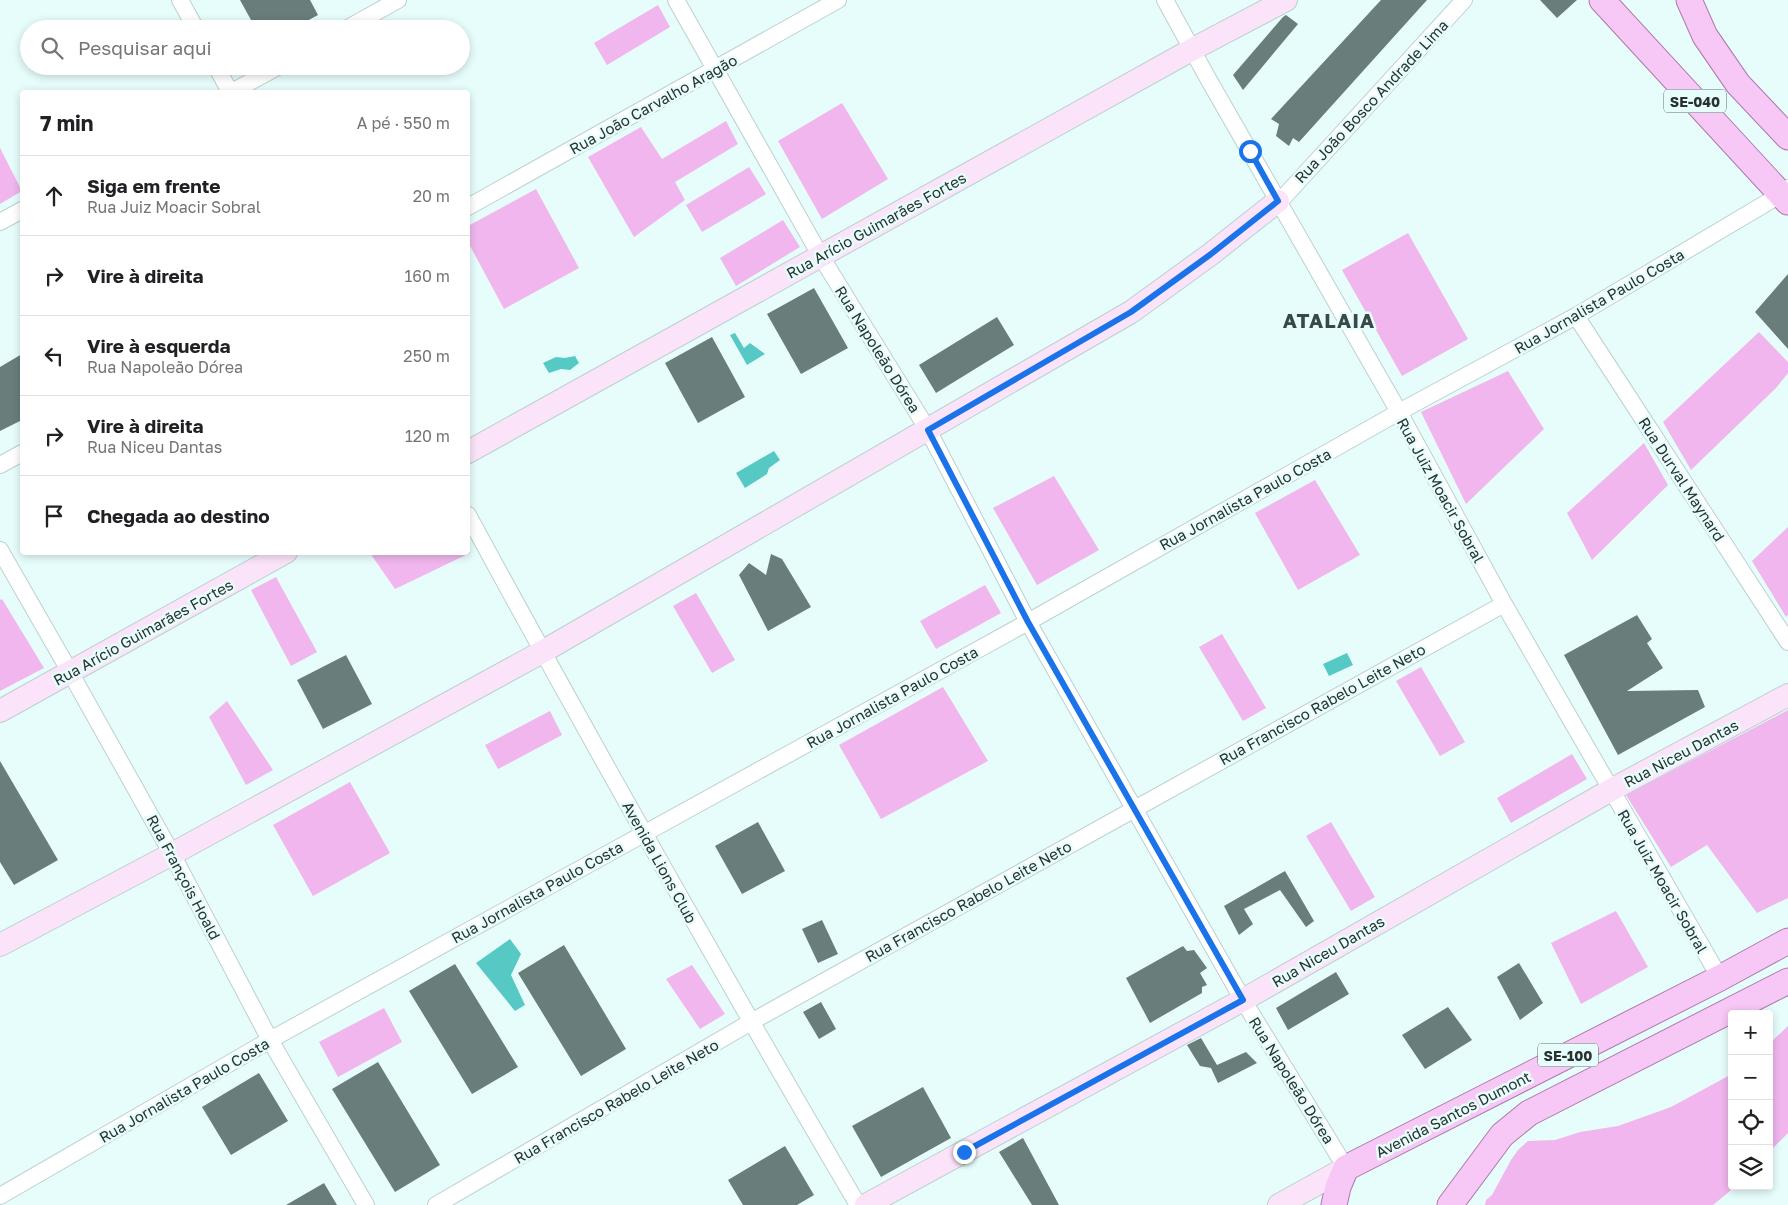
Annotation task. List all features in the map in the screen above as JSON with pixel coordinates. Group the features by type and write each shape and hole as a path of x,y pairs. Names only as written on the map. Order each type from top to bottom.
{"main road":[{"name":"SE-040","path":"1602,0 1786,195"},
{"name":"SE-040","path":"1689,0 1704,36 1738,84 1788,137"},
{"name":"Avenida Santos Dumont","path":"1346,1168 1720,978 1788,941"},
{"name":"SE-100","path":"1450,1205 1502,1135 1529,1113 1788,981"},
{"path":"1334,1205 1346,1168"}],"street":[{"path":"180,0 191,20"},
{"path":"362,20 398,0"},
{"name":"Rua Napoleão Dórea","path":"676,0 820,255 928,430 1028,622 1243,1000 1346,1168"},
{"name":"Rua João Carvalho Aragão","path":"470,206 716,70 838,0"},
{"name":"Rua Juiz Moacir Sobral","path":"1165,0 1399,412 1504,604 1720,978"},
{"name":"Rua Arício Guimarães Fortes","path":"470,451 820,255 1193,49 1286,0"},
{"name":"Rua João Bosco Andrade Lima","path":"1278,201 1464,0"},
{"path":"221,75 230,90"},
{"path":"235,90 262,75"},
{"name":"Rua Jornalista Paulo Costa","path":"0,1196 270,1040 1028,622 1399,412 1576,316 1786,195"},
{"path":"0,945 172,854 542,652 1131,312 1211,254 1278,201"},
{"path":"0,222 20,211"},
{"name":"Rua Durval Maynard","path":"1576,316 1788,642"},
{"path":"0,465 20,453"},
{"name":"Avenida Lions Club","path":"470,519 542,652 644,833 858,1205"},
{"name":"Rua François Hoald","path":"0,550 172,854 270,1040 366,1205"},
{"name":"Rua Arício Guimarães Fortes","path":"0,711 281,555"},
{"name":"Rua Francisco Rabelo Leite Neto","path":"436,1205 751,1022 1504,604"},
{"name":"Rua Niceu Dantas","path":"866,1205 1243,1000 1611,790 1788,695"},
{"name":"Avenida Santos Dumont","path":"1279,1205 1346,1168"}],"shaded area":[{"path":"658,5 670,27 607,65 594,43"},
{"path":"842,103 888,179 822,219 778,141"},
{"path":"726,121 738,144 675,182 685,200 634,237 588,157 641,127 662,159"},
{"path":"0,148 20,187 20,192 0,204"},
{"path":"749,167 766,194 702,232 686,205"},
{"path":"536,189 579,268 504,309 470,246 470,225"},
{"path":"783,220 800,247 736,286 720,258"},
{"path":"1408,233 1468,339 1402,376 1342,270"},
{"path":"1759,332 1788,362 1788,373 1776,388 1691,470 1663,422"},
{"path":"1508,371 1544,429 1466,504 1421,412"},
{"path":"1644,443 1668,485 1592,560 1567,513"},
{"path":"1054,476 1099,550 1037,585 993,508"},
{"path":"1315,480 1360,555 1298,590 1255,513"},
{"path":"1788,527 1788,615 1786,617 1752,561"},
{"path":"371,555 466,555 395,589"},
{"path":"276,577 317,652 291,666 251,590"},
{"path":"985,585 1001,613 936,649 920,621"},
{"path":"696,593 735,660 712,673 673,606"},
{"path":"2,599 44,668 0,691 0,600"},
{"path":"1222,634 1266,708 1243,721 1199,647"},
{"path":"1421,667 1465,742 1440,756 1396,681"},
{"path":"943,687 988,761 881,819 839,745"},
{"path":"227,701 273,770 246,785 209,717"},
{"path":"1788,710 1788,898 1757,913 1707,845 1671,867 1626,795"},
{"path":"550,711 562,735 498,769 485,745"},
{"path":"1572,754 1587,779 1511,823 1497,798"},
{"path":"350,782 390,853 313,896 273,825"},
{"path":"1331,822 1375,897 1351,911 1306,836"},
{"path":"1616,911 1648,967 1581,1004 1551,943"},
{"path":"692,965 725,1014 700,1029 666,979"},
{"path":"384,1008 402,1042 338,1077 319,1042"},
{"path":"1788,1026 1788,1133 1773,1148 1773,1055 1773,1040"},
{"path":"1728,1076 1728,1190 1731,1190 1713,1205 1485,1205 1486,1200 1492,1195 1511,1160 1528,1141 1555,1140 1580,1132 1618,1126 1671,1107"}],"water":[{"path":"735,333 744,348 750,343 765,354 747,365 730,335"},
{"path":"575,356 579,363 570,370 561,369 549,373 543,363 556,357"},
{"path":"774,451 780,460 769,468 767,474 745,488 736,473"},
{"path":"1347,653 1353,665 1329,676 1323,664"},
{"path":"510,939 521,954 511,975 525,1005 515,1011 476,963"}],"building":[{"path":"240,0 310,0 318,15 309,20 251,20"},
{"path":"1381,0 1427,0 1299,142 1293,138 1289,146 1276,136 1279,124 1271,119"},
{"path":"1540,0 1577,0 1557,18"},
{"path":"1286,15 1298,24 1243,90 1233,75"},
{"path":"1788,274 1788,349 1755,312"},
{"path":"814,288 848,348 801,374 767,314"},
{"path":"997,317 1014,345 936,393 919,365"},
{"path":"712,337 745,397 698,423 665,363"},
{"path":"20,355 20,421 0,431 0,367"},
{"path":"771,554 782,559 811,607 768,631 739,575 749,563 766,575"},
{"path":"1637,615 1652,639 1647,643 1663,668 1627,691 1698,690 1705,707 1618,755 1564,655"},
{"path":"346,655 372,704 323,729 297,680"},
{"path":"0,761 58,860 14,885 0,862"},
{"path":"758,822 785,871 742,894 715,846"},
{"path":"1285,871 1314,921 1306,927 1280,890 1244,909 1253,924 1239,935 1224,906"},
{"path":"822,920 838,954 818,963 802,929"},
{"path":"564,945 626,1049 581,1076 518,973"},
{"path":"1183,946 1187,951 1194,950 1207,968 1200,973 1207,985 1202,987 1202,993 1150,1023 1126,978"},
{"path":"1519,963 1543,1003 1520,1020 1497,977"},
{"path":"455,964 518,1067 472,1094 409,991"},
{"path":"1336,972 1349,994 1288,1030 1276,1008"},
{"path":"821,1002 836,1029 819,1039 803,1012"},
{"path":"1448,1007 1472,1040 1425,1069 1402,1035"},
{"path":"1201,1038 1217,1065 1246,1052 1257,1063 1218,1083 1211,1068 1200,1066 1187,1045"},
{"path":"378,1062 440,1165 395,1192 332,1089"},
{"path":"259,1073 288,1121 231,1155 202,1107"},
{"path":"923,1087 951,1138 881,1177 852,1126"},
{"path":"1023,1138 1059,1205 1032,1205 999,1152"},
{"path":"785,1146 814,1195 797,1205 743,1205 728,1180"},
{"path":"324,1183 337,1205 286,1205"}],"district":[{"name":"ATALAIA","path":"1329,320"}],"route":[{"path":"964,1152 1243,1000 1028,622 928,430 1131,312 1211,254 1278,201 1250,151"}]}
